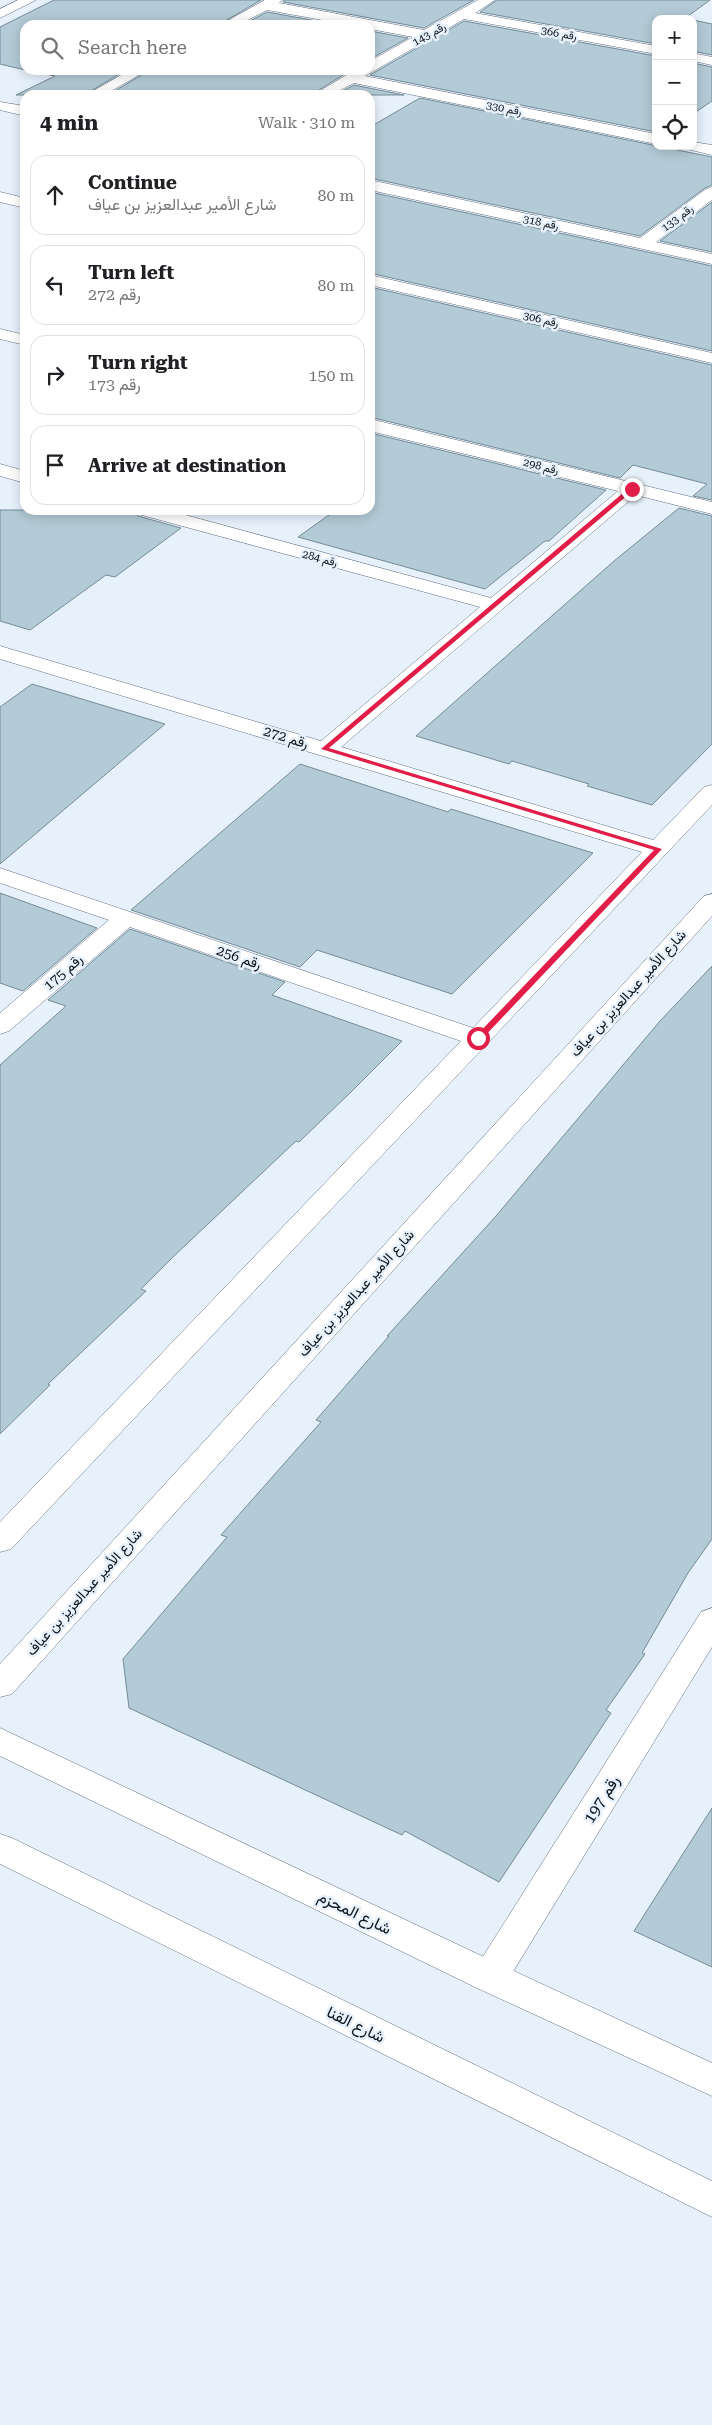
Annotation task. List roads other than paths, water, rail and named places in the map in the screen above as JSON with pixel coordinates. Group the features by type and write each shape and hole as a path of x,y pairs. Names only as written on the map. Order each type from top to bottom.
{"street":[{"path":"0,14 29,0"},
{"name":"رقم 143","path":"375,65 488,0"},
{"path":"237,20 270,3 353,20"},
{"name":"رقم 366","path":"463,15 652,49"},
{"path":"375,24 427,35"},
{"path":"697,58 712,60"},
{"path":"103,90 131,75"},
{"path":"329,90 357,75"},
{"name":"رقم 330","path":"364,75 652,138"},
{"path":"0,106 20,111"},
{"path":"697,147 712,150"},
{"name":"رقم 318","path":"375,186 712,259"},
{"name":"رقم 133","path":"643,244 711,194"},
{"path":"0,197 20,201"},
{"name":"رقم 306","path":"375,281 712,358"},
{"path":"0,334 20,339"},
{"name":"رقم 298","path":"375,426 712,508"},
{"path":"0,470 20,476"},
{"path":"324,749 632,489"},
{"name":"رقم 284","path":"163,515 494,605"},
{"name":"رقم 272","path":"0,652 658,849"},
{"path":"0,1541 712,792"},
{"name":"رقم 256","path":"0,875 478,1038"},
{"name":"شارع الأمير عبدالعزيز بن عياف","path":"0,1684 712,901"},
{"name":"رقم 175","path":"0,1026 126,918"},
{"name":"رقم 197","path":"490,1977 712,1620"},
{"name":"شارع المحزم","path":"0,1741 490,1977 712,2080"},
{"name":"شارع القنا","path":"0,1848 712,2200"}]}
